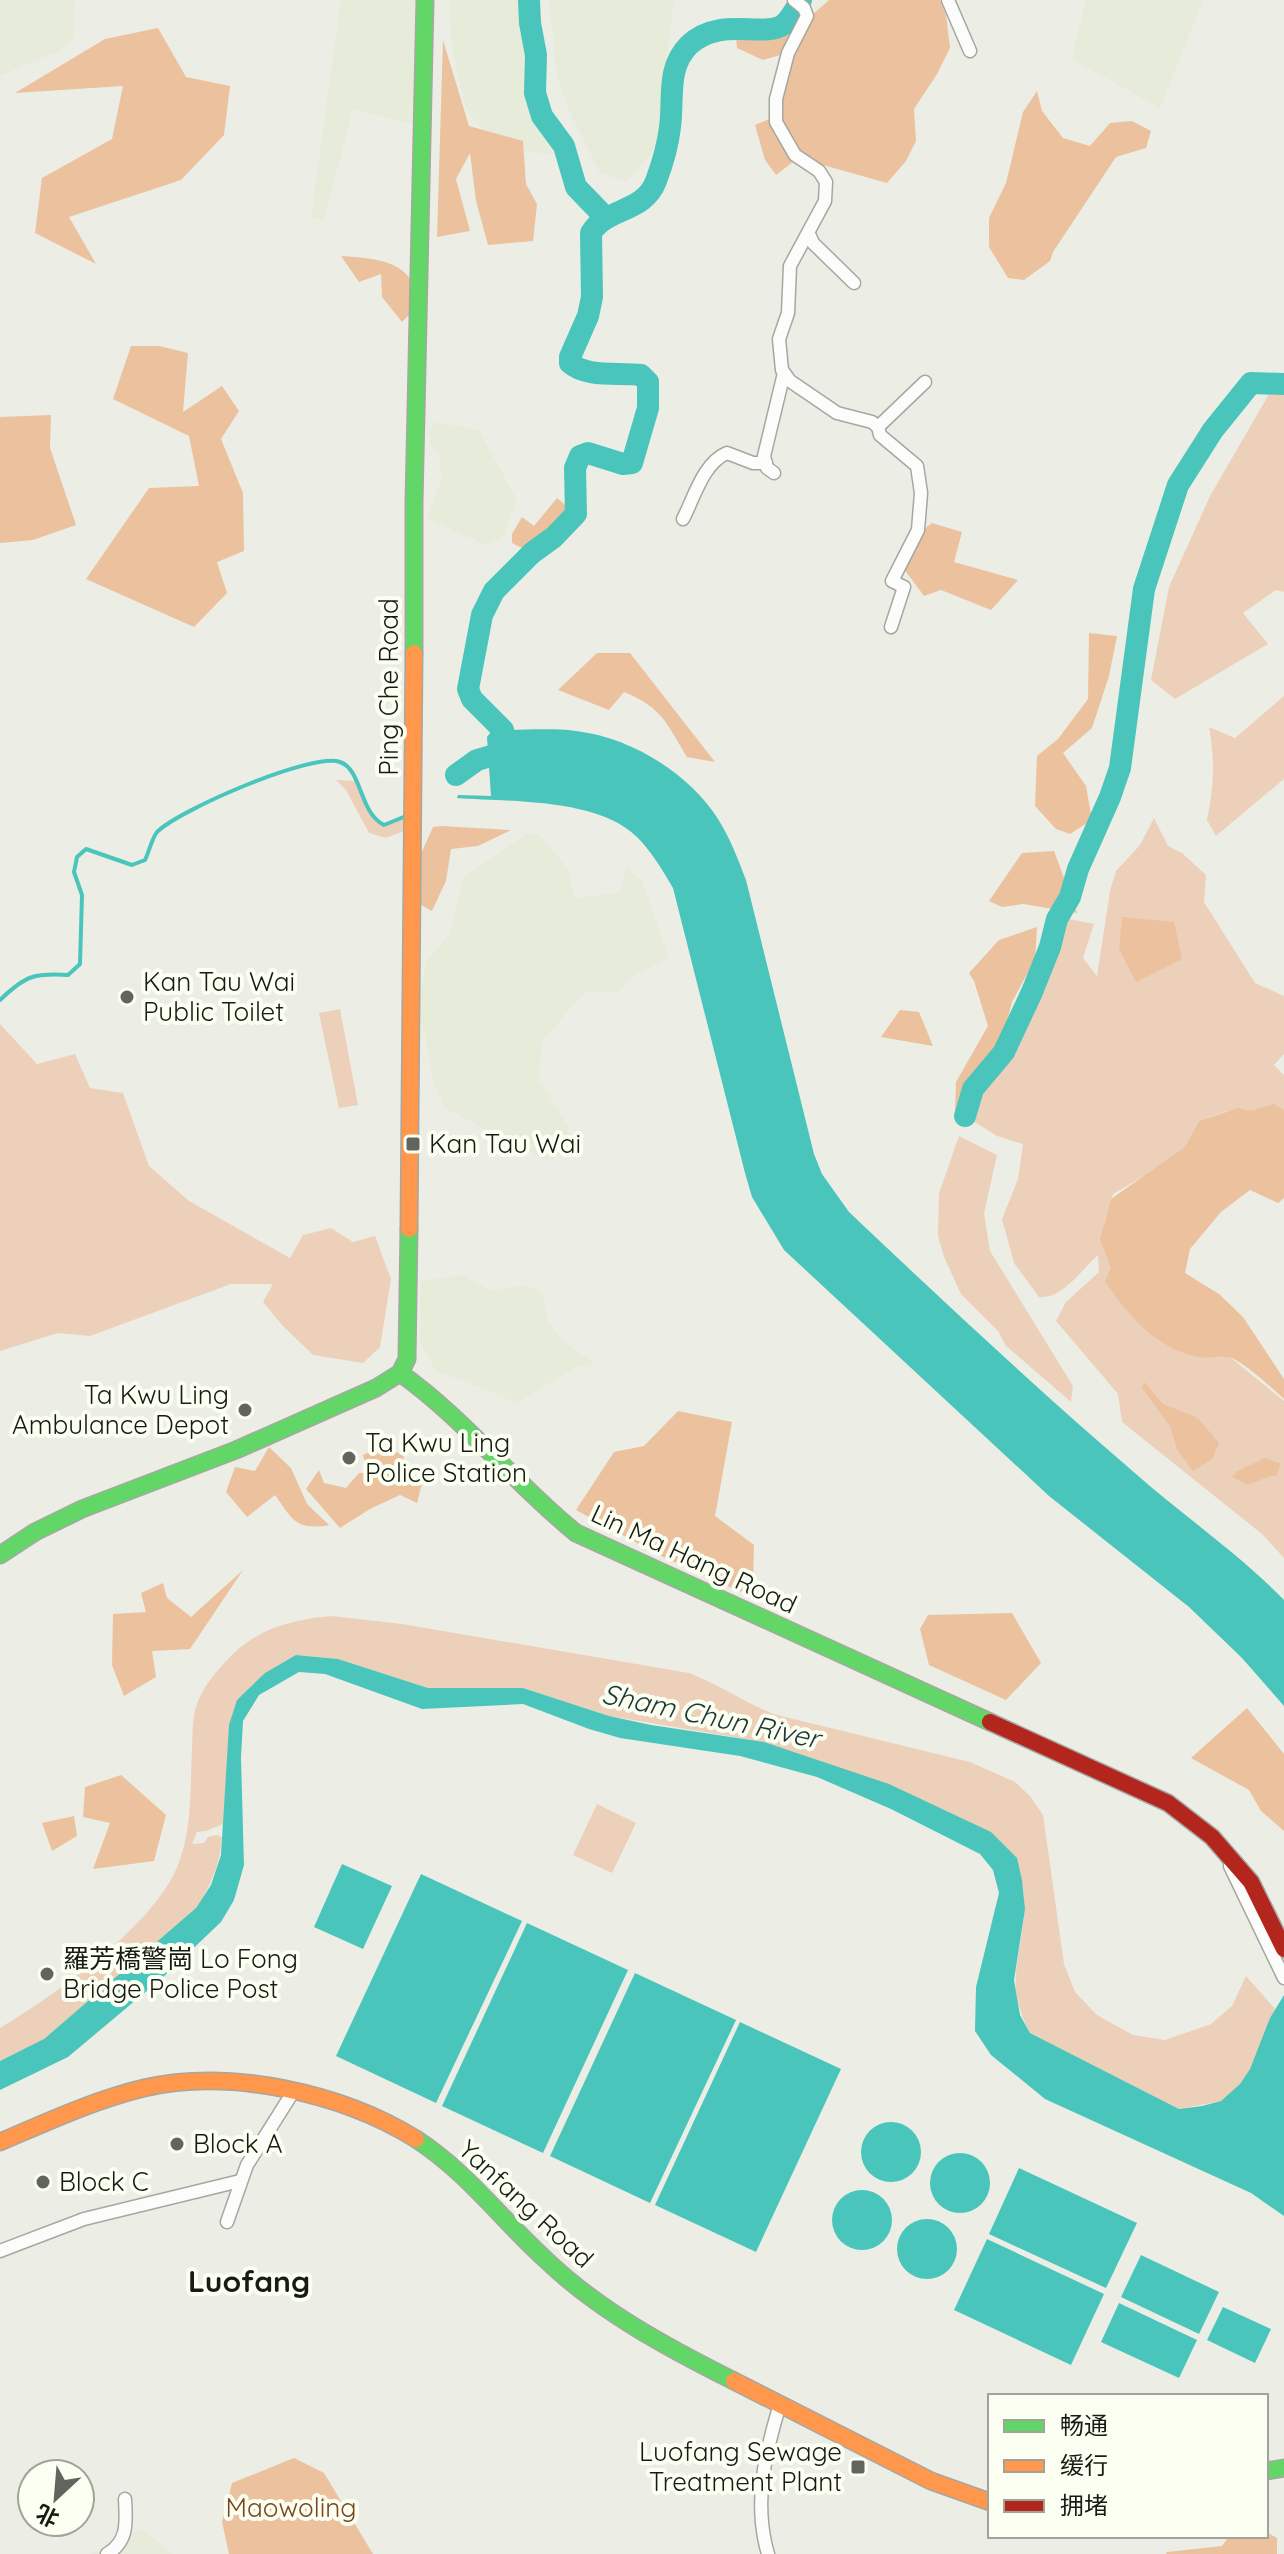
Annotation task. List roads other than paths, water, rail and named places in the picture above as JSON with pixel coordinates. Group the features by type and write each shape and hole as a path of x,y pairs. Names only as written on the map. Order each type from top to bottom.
{"street":[{"name":"Ping Che Road","path":"400,1373 407,1359 409,1302 414,502 425,0"},
{"path":"794,0 807,16 788,53 776,99 776,122 795,155 819,171 826,182 825,201 790,266 788,313 779,339 778,353 790,381 837,413 868,419 878,427 880,435 917,466 921,493 918,530 892,581 904,587 891,627"},
{"path":"948,0 970,51"},
{"path":"809,234 813,243 854,283"},
{"path":"683,519 709,467 718,457 727,453 770,468 764,456 784,373"},
{"path":"878,427 925,382"},
{"path":"0,1555 35,1532 82,1509 236,1450 376,1388 400,1373"},
{"name":"Lin Ma Hang Road","path":"400,1373 435,1397 550,1512 576,1533 1168,1803 1201,1827 1251,1882 1284,1949"},
{"name":"Lin Ma Hang Road","path":"1223,1849 1283,1976"},
{"name":"Yanfang Road","path":"0,2142 100,2102 166,2083 228,2083 293,2092 355,2110 413,2137 465,2175 532,2247 588,2295 690,2360 951,2488 988,2501"},
{"path":"227,2222 240,2181 293,2092"},
{"path":"0,2251 84,2219 240,2181"},
{"path":"768,2554 760,2509 762,2478 780,2404"},
{"path":"107,2554 117,2547 125,2533 125,2499"}],"water":[{"path":"567,730 617,741 637,749 675,773 706,802 726,834 746,880 814,1154 822,1174 849,1212 991,1345 1284,1600 1284,1706 1242,1658 1189,1607 1049,1496 784,1250 752,1197 673,888 637,837 620,824 599,815 552,804 457,798 458,795 491,796 487,737 491,732"},
{"path":"296,1655 338,1659 428,1688 523,1688 609,1716 764,1742 889,1784 991,1832 1017,1858 1022,1880 1025,1909 1014,1980 1020,2015 1030,2033 1179,2109 1221,2101 1240,2084 1284,1995 1284,2216 1251,2193 1045,2099 991,2055 975,2031 976,1987 999,1893 993,1870 980,1854 891,1809 817,1777 740,1756 620,1738 523,1704 422,1709 325,1674 299,1672 259,1695 243,1721 244,1865 234,1900 221,1922 161,1979 68,2057 0,2090 0,2061 44,2039 196,1908 211,1885 221,1855 229,1725 237,1700 265,1673"},
{"path":"342,1864 392,1886 363,1949 314,1927"},
{"path":"421,1874 522,1921 436,2103 336,2056"},
{"path":"527,1923 628,1970 543,2153 442,2106"},
{"path":"635,1973 736,2020 650,2203 550,2156"},
{"path":"740,2022 841,2069 756,2252 655,2205"},
{"path":"891,2122 912,2131 921,2152 912,2173 891,2182 870,2173 861,2152 870,2131"},
{"path":"960,2153 981,2162 990,2183 981,2204 960,2213 939,2204 930,2183 939,2162"},
{"path":"1019,2168 1137,2223 1106,2288 989,2234"},
{"path":"862,2190 883,2199 892,2220 883,2241 862,2250 841,2241 832,2220 841,2199"},
{"path":"927,2219 948,2228 957,2249 948,2270 927,2279 906,2270 897,2249 906,2228"},
{"path":"987,2239 1104,2294 1071,2365 954,2310"},
{"path":"1141,2255 1219,2292 1199,2334 1121,2297"},
{"path":"1119,2303 1197,2340 1179,2378 1101,2342"},
{"path":"1223,2307 1271,2329 1255,2363 1207,2340"}],"waterway":[{"path":"529,0 536,55 535,93 542,116 564,146 576,187 605,217"},
{"path":"508,749 503,730 472,699 468,689 482,615 494,591 576,514 575,468 580,456 588,453 623,464 632,463 648,408 648,382 641,375 594,373 570,363 592,297 591,233 606,218 643,199 656,181 669,134 674,74 689,45 714,31 764,30 783,25 801,0"},
{"path":"965,1116 973,1089 1004,1052 1032,992 1050,947 1057,919 1070,897 1078,869 1120,768 1144,589 1178,485 1213,430 1251,383 1284,384"},
{"path":"456,775 477,760 516,749"},
{"path":"0,1000 23,981 46,975 68,975 80,964 82,895 74,872 77,857 86,849 132,865 145,860 157,832 191,810 276,774 325,761 347,766 370,811 384,825 406,816"}],"place":[{"name":"Kan Tau Wai Public Toilet","path":"127,997"},
{"name":"Kan Tau Wai","path":"413,1144"},
{"name":"Ta Kwu Ling Ambulance Depot","path":"245,1410"},
{"name":"Ta Kwu Ling Police Station","path":"349,1458"},
{"name":"羅芳橋警崗 Lo Fong Bridge Police Post","path":"47,1974"},
{"name":"Block A","path":"177,2144"},
{"name":"Block C","path":"43,2182"},
{"name":"Luofang Sewage Treatment Plant","path":"858,2467"}],"district":[{"name":"Luofang","path":"249,2282"}],"water label":[{"name":"Sham Chun River","path":"711,1716"}],"park label":[{"name":"Maowoling","path":"291,2508"}]}
